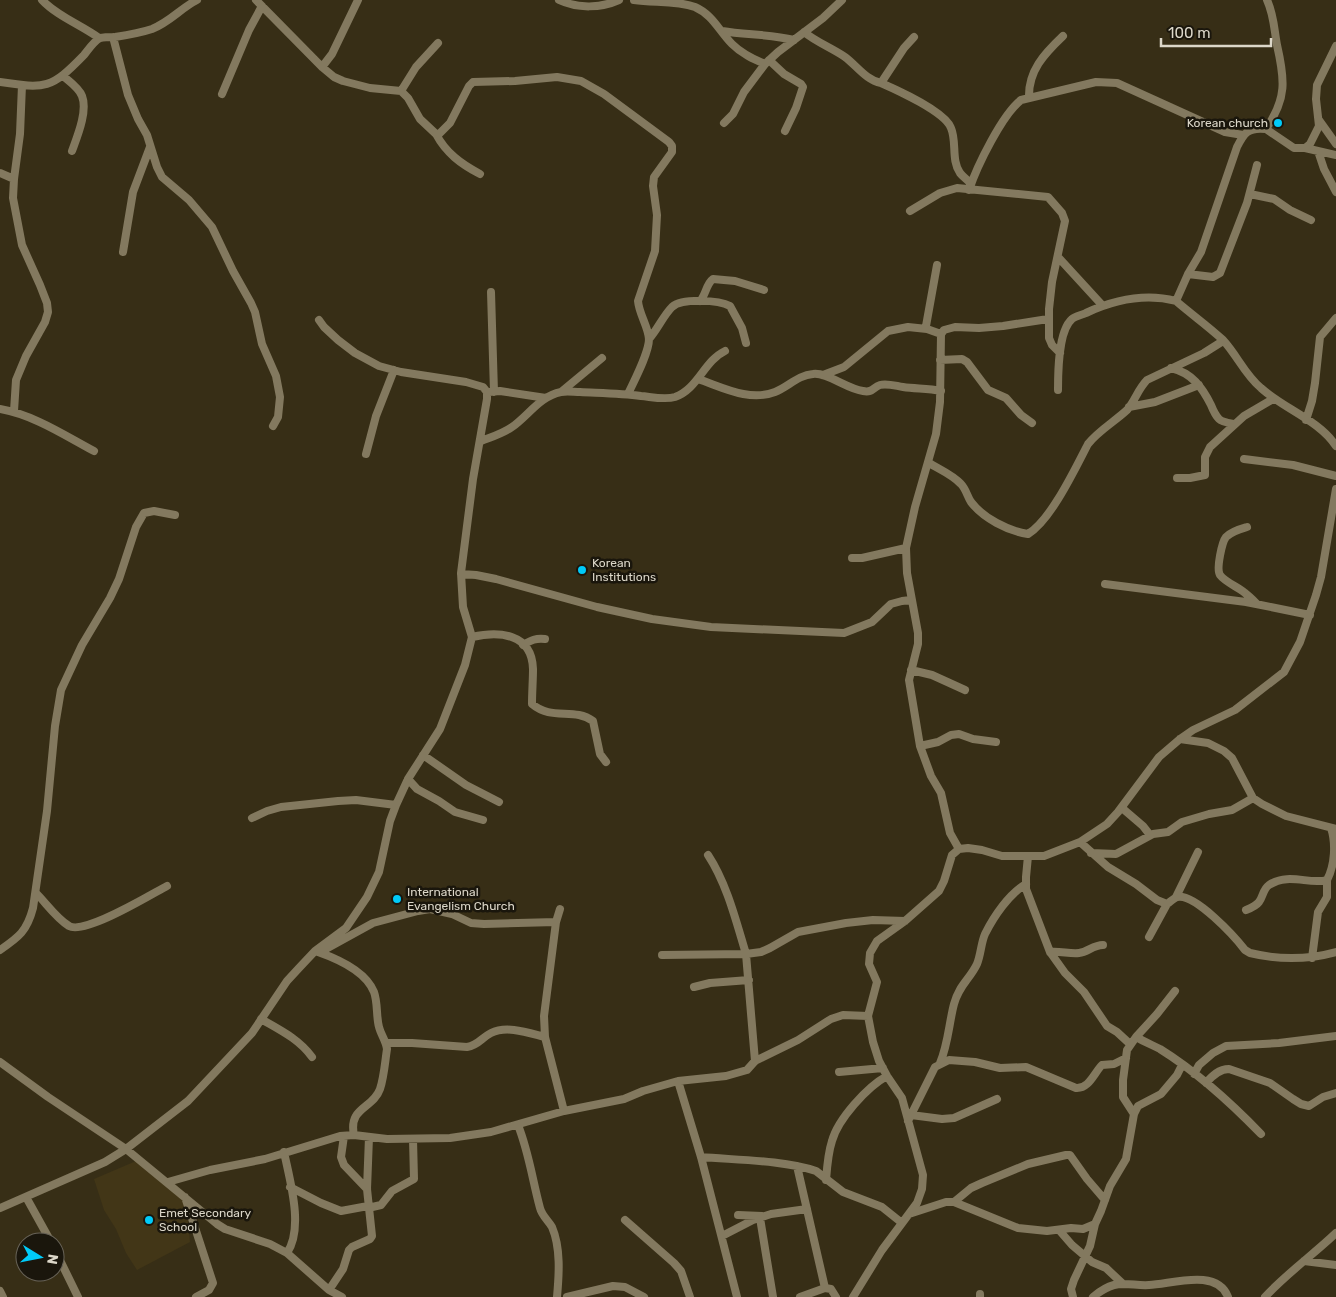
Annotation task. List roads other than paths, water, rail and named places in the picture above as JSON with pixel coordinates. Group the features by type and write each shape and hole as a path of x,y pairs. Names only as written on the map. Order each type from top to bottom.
{"street":[{"path":"42,0 56,12 84,27 99,38 155,28 166,23 185,7 197,0"},
{"path":"322,67 332,54 358,0"},
{"path":"560,0 582,6 598,6 619,0"},
{"path":"634,0 677,2 694,7 713,19 732,44 745,54 767,62 801,84 796,108 785,131"},
{"path":"724,123 733,114 744,92 767,62 823,18 842,0"},
{"path":"1266,130 1277,109 1284,78 1272,11 1267,0"},
{"path":"222,94 259,3 334,77 354,85 401,91 408,98 420,119 436,134 440,142 459,162 480,174"},
{"path":"722,31 744,35 767,35 794,40"},
{"path":"804,32 812,39 846,58 870,79 881,82 944,117 951,126 956,164 960,174 970,187"},
{"path":"1029,98 1028,85 1031,75 1052,46 1063,36"},
{"path":"113,37 128,95 147,135 162,177 189,200 212,227 233,271 252,303 262,344 276,376 280,397 278,417 273,426"},
{"path":"881,82 904,48 914,37"},
{"path":"0,82 44,86 55,82 99,38"},
{"path":"401,91 416,67 438,43"},
{"path":"1305,148 1315,137 1319,126 1316,99 1318,85 1336,46"},
{"path":"63,76 73,84 83,99 80,130 72,151"},
{"path":"436,134 439,134 450,122 473,82 557,77 571,79 591,86 664,138 672,146 672,149 654,177 652,186 657,215 655,251 638,301 649,339"},
{"path":"970,187 999,126 1007,114 1021,100 1096,82 1117,84 1225,132 1243,135"},
{"path":"14,411 16,380 26,356 45,322 48,312 47,303 22,245 13,198 20,134 22,85"},
{"path":"1318,120 1336,144"},
{"path":"1176,301 1188,274 1201,252 1236,147 1243,135 1252,129 1266,130 1294,148 1305,148 1336,155"},
{"path":"123,252 133,192 150,147"},
{"path":"1318,151 1324,169 1336,192"},
{"path":"1188,274 1213,277 1220,273 1250,194 1257,165"},
{"path":"0,173 14,179"},
{"path":"910,211 948,190 957,188 970,187 1048,197 1062,214 1065,221 1050,296 1048,319 1049,338 1052,345 1060,353"},
{"path":"1250,194 1274,199 1290,210 1311,220"},
{"path":"1058,257 1102,305"},
{"path":"927,329 936,265"},
{"path":"700,301 706,292 709,282 713,279 735,281 764,290"},
{"path":"0,1208 105,1162 126,1149 188,1101 252,1033 287,981 317,952 346,928 367,897 379,872 390,821 396,805 408,779 434,740 465,665 472,637 463,607 461,574 473,479 490,392 491,292"},
{"path":"1058,390 1060,353 1065,330 1071,320 1102,305 1132,298 1164,298 1176,301 1224,341 1258,386 1273,399 1330,438 1336,446"},
{"path":"628,394 643,361 649,339 674,305 700,301 730,306 742,328 746,343"},
{"path":"1306,420 1312,401 1320,337 1336,318"},
{"path":"959,849 950,833 941,793 931,776 920,746 909,680 918,644 916,617 907,573 906,548 913,515 936,434 941,391 940,334 944,330 956,327 1003,326 1048,319"},
{"path":"319,320 331,334 355,353 379,366 466,382 483,387 490,392 546,398"},
{"path":"823,375 844,367 888,331 908,327 927,329 940,334"},
{"path":"929,463 962,485 971,502 984,514 996,522 1028,534 1054,506 1088,444 1129,407 1147,380 1204,353 1224,341"},
{"path":"561,392 628,394 668,398 677,396 687,390 711,362 720,353 725,351"},
{"path":"481,441 512,427 546,398 561,392 602,358"},
{"path":"940,360 962,359 967,362 988,390 1006,398 1021,415 1032,423"},
{"path":"1172,368 1186,373 1199,385 1221,421 1234,424"},
{"path":"366,454 376,416 394,370"},
{"path":"698,379 737,393 750,395 776,392 796,379 813,374 823,375 845,386 864,391 872,391 880,385 906,388 919,387 941,391"},
{"path":"1129,407 1155,402 1199,385"},
{"path":"1177,478 1205,475 1207,452 1234,424 1259,406 1273,399"},
{"path":"0,409 14,411 33,418 94,451"},
{"path":"1244,459 1294,465 1336,476"},
{"path":"853,1297 882,1250 917,1203 922,1189 923,1175 902,1098 885,1072 873,1042 868,1016 877,982 870,964 870,953 877,941 905,921 939,891 952,855 959,849 982,850 1002,856 1044,856 1080,842 1107,824 1122,808 1159,757 1180,738 1235,710 1284,672 1300,642 1321,577 1336,489"},
{"path":"0,950 19,936 29,923 36,893 50,791 55,726 61,690 82,645 119,580 136,527 144,513 154,511 175,514"},
{"path":"1247,526 1226,536 1223,542 1218,572 1221,577 1245,593 1257,604"},
{"path":"852,558 862,558 906,548"},
{"path":"461,574 496,579 597,607 652,619 711,627 844,633 872,622 891,604 911,600"},
{"path":"1105,584 1257,604 1310,615"},
{"path":"472,637 489,633 502,634 511,636 523,645 527,649 533,667 532,704 545,713 585,715 593,721 600,754 606,762"},
{"path":"523,645 538,638 545,639"},
{"path":"911,670 932,675 964,690"},
{"path":"920,746 959,734 973,739 996,742"},
{"path":"1180,738 1208,743 1224,751 1232,758 1253,798 1286,816 1333,828 1334,846 1330,875 1327,880 1327,898 1318,912 1312,958"},
{"path":"423,754 466,785 499,802"},
{"path":"408,779 417,789 455,812 483,820"},
{"path":"1091,853 1116,854 1150,835 1168,832 1188,820 1232,810 1253,798"},
{"path":"252,818 266,811 281,807 347,800 373,801 396,805"},
{"path":"1122,808 1144,826 1150,835"},
{"path":"1080,842 1108,867 1136,884 1157,900 1167,904"},
{"path":"1149,937 1167,904 1176,897 1198,852"},
{"path":"708,855 716,867 746,954 755,1061"},
{"path":"1028,856 1026,889 1050,952 1084,992 1107,1026 1130,1044"},
{"path":"1246,910 1255,906 1260,901 1265,888 1277,881 1299,878 1327,880"},
{"path":"909,1118 944,1054 954,1003 961,986 977,964 985,934 1007,901 1026,884"},
{"path":"36,893 69,926 78,928 85,927 124,910 167,886"},
{"path":"1176,897 1183,897 1202,907 1250,953 1296,959 1312,958 1336,952"},
{"path":"317,952 373,923 430,909 452,914 471,923 556,922"},
{"path":"560,909 556,922 544,1016 545,1037 564,1111"},
{"path":"662,955 746,954 761,952 776,946 791,935 809,929 873,920 905,921"},
{"path":"1050,952 1060,951 1078,954 1097,945 1103,945"},
{"path":"317,952 335,959 353,970 364,979 374,992 380,1028 386,1043 387,1049 380,1089 376,1098 359,1111 354,1119 352,1128 354,1135"},
{"path":"694,987 710,983 749,980"},
{"path":"1134,1114 1123,1097 1123,1080 1130,1044 1157,1014 1174,991"},
{"path":"168,1182 210,1170 265,1159 344,1136 354,1135 387,1139 462,1138 518,1125 564,1111 624,1099 643,1091 678,1081 726,1076 747,1070 755,1061 798,1040 831,1019 843,1015 868,1016"},
{"path":"261,1019 297,1041 312,1057"},
{"path":"386,1043 468,1047 475,1046 491,1032 504,1030 526,1032 545,1037"},
{"path":"1194,1074 1199,1065 1213,1053 1226,1046 1280,1043 1336,1036"},
{"path":"1136,1037 1160,1050 1194,1074 1228,1101 1261,1134"},
{"path":"940,1063 949,1060 975,1062 1000,1068 1026,1067 1076,1088 1081,1088 1088,1084 1102,1065 1114,1064 1126,1058"},
{"path":"0,1062 48,1097 126,1149 225,1229 254,1238 287,1253 329,1290 342,1297"},
{"path":"1073,1297 1071,1289 1086,1257 1095,1224 1110,1186 1126,1160 1134,1114 1138,1106 1161,1094 1182,1065"},
{"path":"1206,1084 1216,1073 1223,1069 1229,1069 1270,1083 1301,1104 1309,1106 1336,1093"},
{"path":"839,1072 885,1072"},
{"path":"826,1180 830,1148 836,1131 861,1098 885,1072"},
{"path":"678,1081 701,1157 737,1297"},
{"path":"909,1118 954,1118 997,1099"},
{"path":"518,1125 532,1167 542,1214 551,1226 556,1241 559,1275 557,1297"},
{"path":"344,1136 342,1161 367,1189"},
{"path":"329,1290 343,1269 349,1250 370,1239 372,1236 367,1189 369,1137"},
{"path":"290,1187 341,1211 381,1205 392,1191 414,1179 413,1139"},
{"path":"284,1152 295,1225 293,1242 287,1253"},
{"path":"954,1202 971,1188 982,1183 1028,1164 1066,1155 1072,1157 1105,1200"},
{"path":"701,1157 797,1166 816,1171 843,1192 882,1207 902,1223"},
{"path":"797,1166 825,1288"},
{"path":"26,1197 45,1232"},
{"path":"185,1197 213,1283 209,1290 196,1297"},
{"path":"908,1214 946,1202 954,1202 1010,1226 1036,1230 1058,1230 1070,1228 1083,1229 1095,1224"},
{"path":"722,1236 771,1214 807,1209"},
{"path":"738,1215 762,1217"},
{"path":"762,1217 773,1297"},
{"path":"625,1220 681,1271 690,1297"},
{"path":"1058,1230 1086,1257 1106,1268 1123,1284"},
{"path":"1265,1297 1280,1280 1321,1248 1336,1233"},
{"path":"1304,1260 1336,1265"},
{"path":"65,1270 78,1297"},
{"path":"1094,1297 1106,1288 1123,1284 1154,1285 1198,1279 1218,1284 1226,1291 1228,1297"},
{"path":"567,1297 613,1286 625,1287 644,1297"},
{"path":"800,1297 825,1288 831,1289 836,1297"},
{"path":"0,1291 3,1297"}],"place":[{"name":"Korean church","path":"1278,123"},
{"name":"Korean Institutions","path":"582,570"},
{"name":"International Evangelism Church","path":"397,899"},
{"name":"Emet Secondary School","path":"149,1220"}]}
